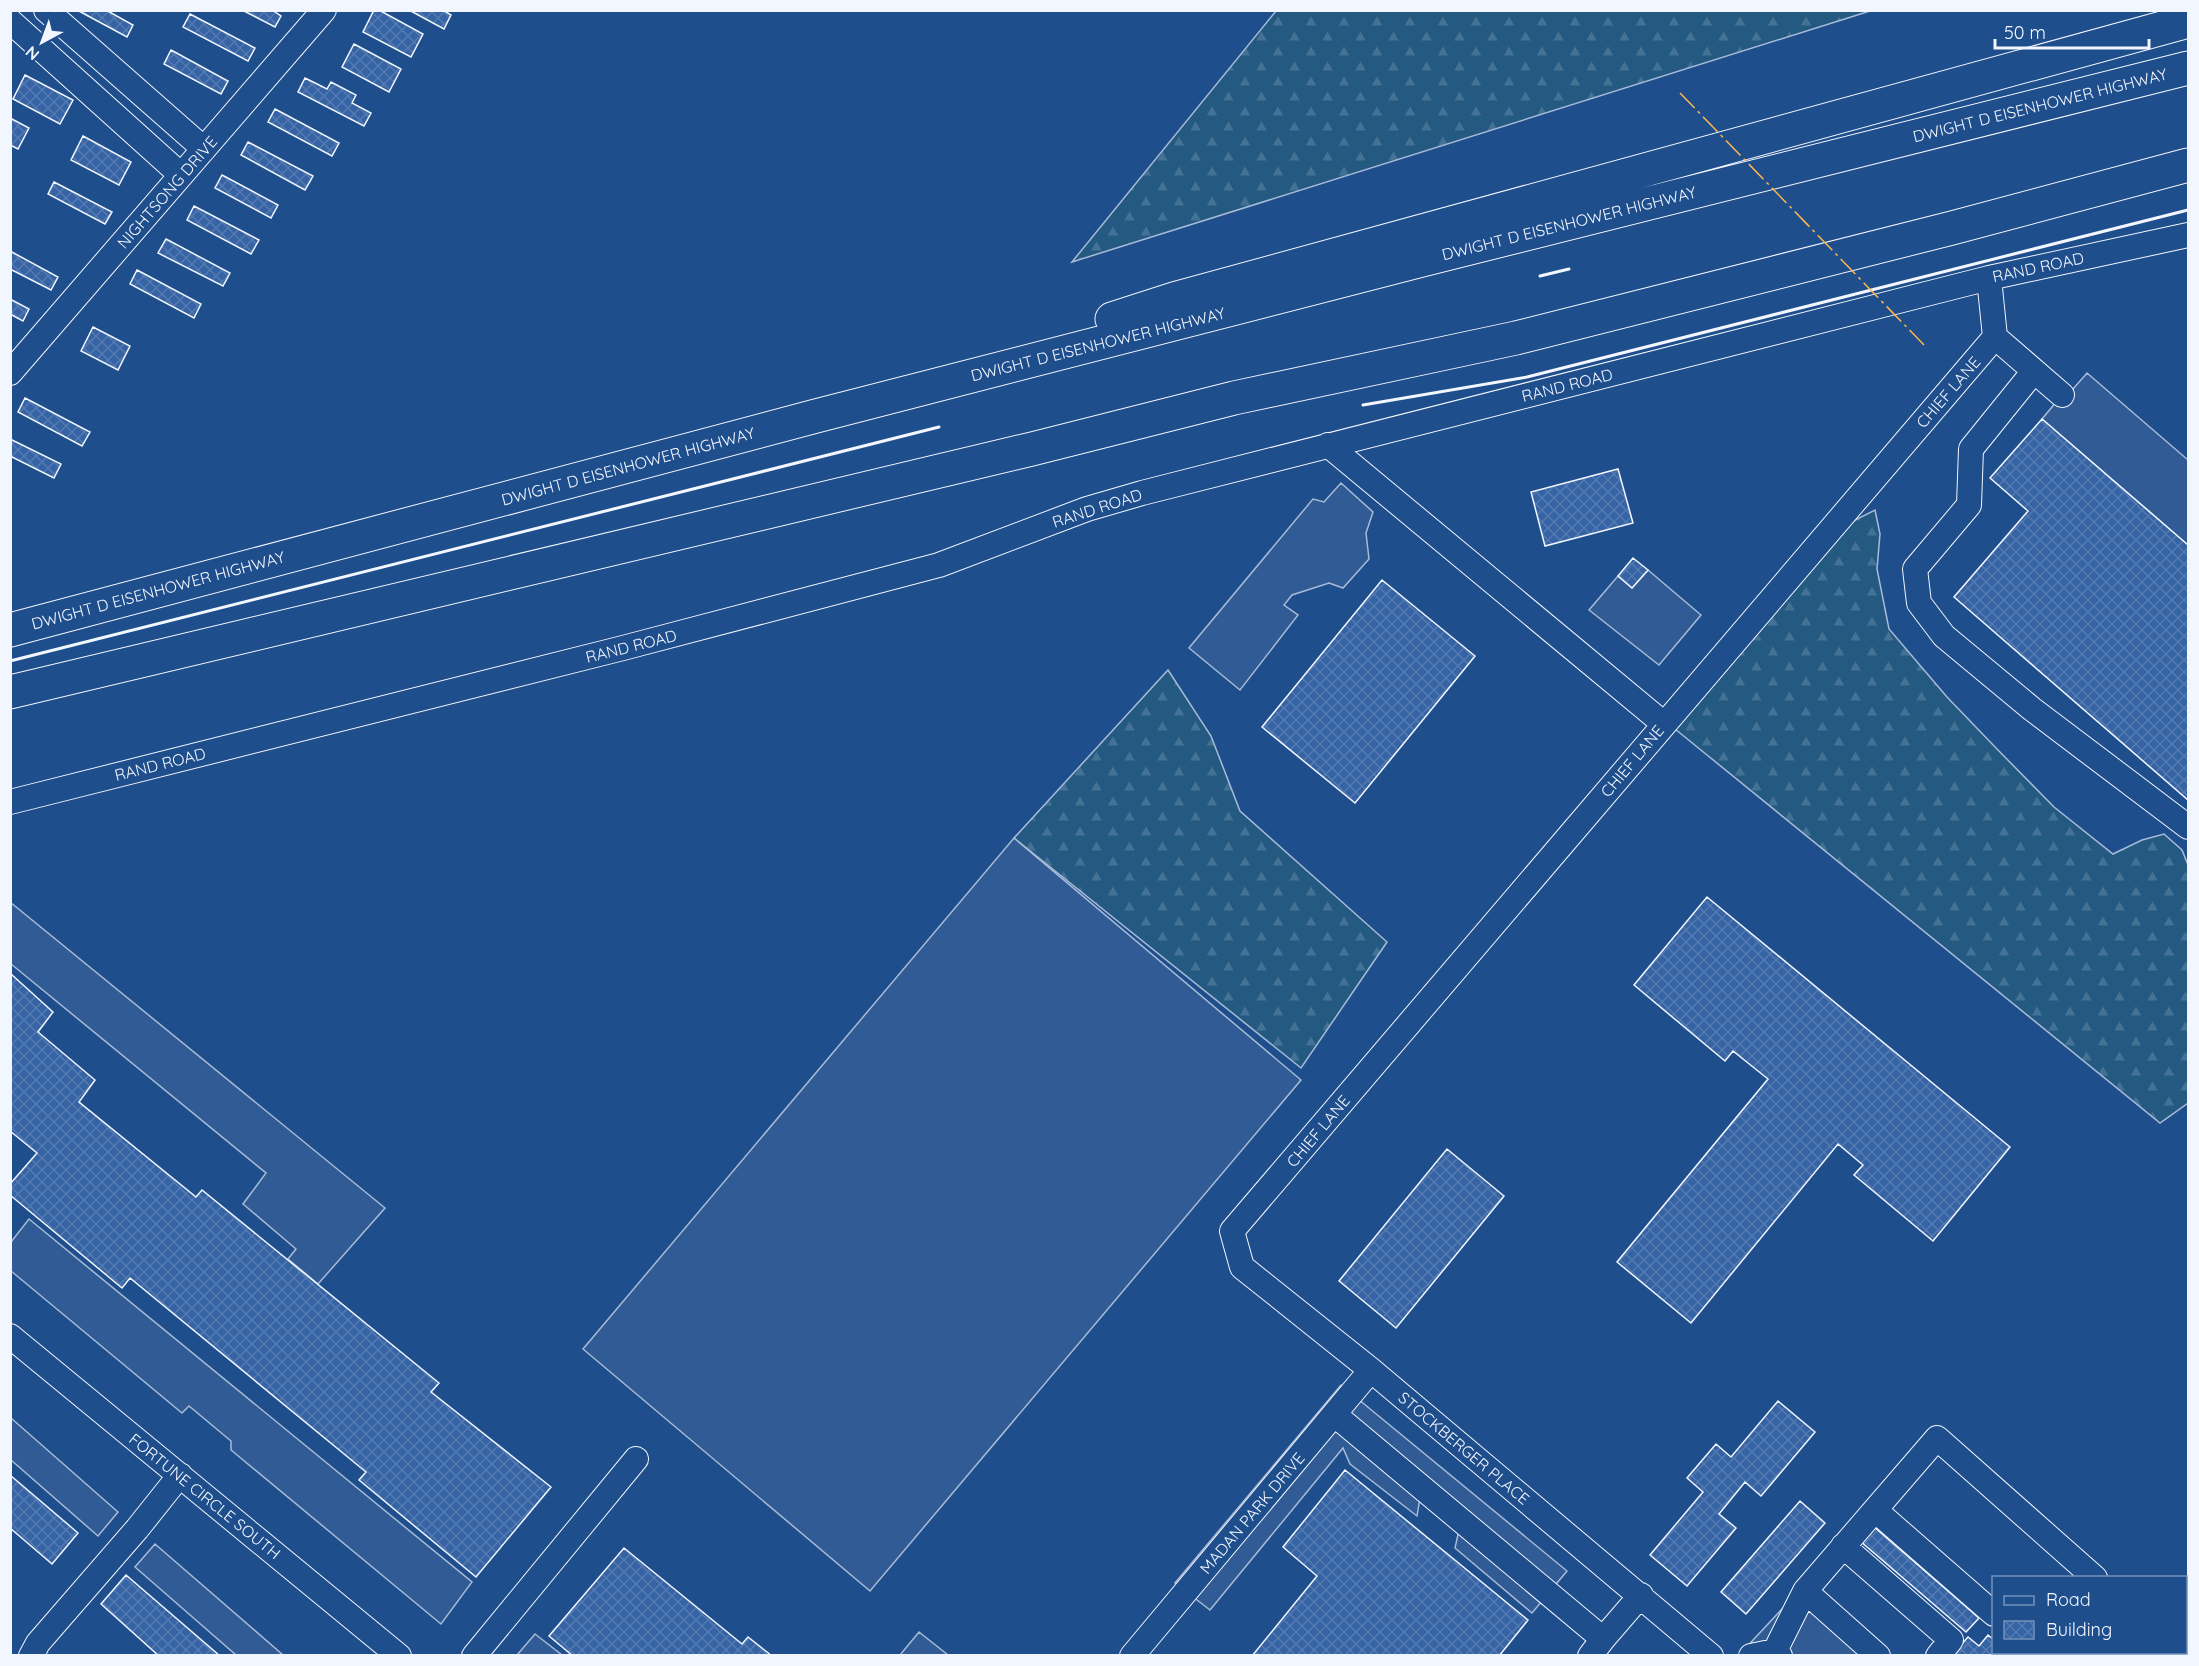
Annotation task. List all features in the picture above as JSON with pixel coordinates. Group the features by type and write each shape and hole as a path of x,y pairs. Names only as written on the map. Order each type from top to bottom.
{"highway":[{"path":"816,416 1174,299 1651,166 1755,141 2188,21"},
{"name":"DWIGHT D EISENHOWER HIGHWAY","path":"10,630 816,416 1422,260 2188,68"},
{"path":"10,692 1021,452 1234,398 1516,338 1952,228 2188,165"},
{"path":"1952,228 2188,189"}],"street":[{"path":"46,10 204,149"},
{"name":"NIGHTSONG DRIVE","path":"10,373 324,10"},
{"path":"15,21 182,175"},
{"name":"RAND ROAD","path":"10,802 623,648 939,565 1087,509 1142,493 1989,278 2188,235"},
{"path":"1989,278 1995,337 2062,395"},
{"name":"CHIEF LANE","path":"1232,1231 1995,337"},
{"path":"2034,371 1971,449 1969,505 1915,569 1919,603 1944,636 2032,709 2188,827"},
{"path":"1328,446 1664,724"},
{"name":"STOCKBERGER PLACE","path":"1232,1231 1242,1267 1371,1370 1711,1656"},
{"name":"FORTUNE CIRCLE SOUTH","path":"10,1336 399,1656"},
{"name":"MADAN PARK DRIVE","path":"1132,1656 1371,1370"},
{"path":"1335,1415 1596,1647 1641,1595"},
{"path":"1751,1656 1777,1653 1805,1591 1937,1438 2093,1576"},
{"path":"474,1656 636,1459"},
{"path":"31,1656 38,1643 137,1529 180,1475"},
{"path":"1875,1510 1992,1612"},
{"path":"1843,1546 1951,1640 1938,1656"},
{"path":"1805,1591 1878,1656"}],"green space":[{"path":"1276,10 1870,11 1072,262"},
{"path":"1875,510 1880,534 1877,569 1889,629 1947,697 2054,807 2113,854 2142,840 2164,834 2182,850 2188,865 2188,1103 2160,1123 1675,729 1851,522"},
{"path":"1168,670 1211,736 1240,811 1387,942 1301,1068 1014,838"}],"shaded area":[{"path":"2087,373 2188,460 2188,545 2042,419 2062,395 2066,397"},
{"path":"1341,483 1373,512 1366,533 1369,559 1343,588 1329,583 1292,595 1284,605 1298,615 1240,690 1189,648 1313,499 1324,502"},
{"path":"1648,570 1701,615 1659,665 1589,610 1618,576 1632,588"},
{"path":"1014,838 1301,1080 870,1591 583,1349"},
{"path":"10,902 385,1208 318,1284 288,1259 296,1249 243,1204 266,1173 11,964"},
{"path":"29,1219 472,1582 441,1624 231,1450 231,1441 189,1406 182,1413 11,1271 11,1242"},
{"path":"1341,1385 1567,1571 1532,1613 1455,1548 1459,1530 1420,1498 1417,1516 1350,1464 1343,1448 1210,1610 1175,1583"},
{"path":"11,1418 118,1512 98,1536 11,1460"},
{"path":"155,1544 283,1655 236,1655 135,1567"},
{"path":"1796,1594 1867,1655 1742,1656 1741,1653"},
{"path":"919,1632 948,1655 900,1655"},
{"path":"535,1634 562,1655 517,1655"}],"building":[{"path":"77,10 106,10 133,25 127,37"},
{"path":"242,10 272,10 281,16 275,27"},
{"path":"374,10 379,10 423,34 411,57 363,32"},
{"path":"409,10 443,10 451,15 444,29"},
{"path":"190,14 255,48 248,61 183,27"},
{"path":"354,44 401,69 389,92 342,67"},
{"path":"171,50 228,81 221,94 164,64"},
{"path":"25,75 73,100 60,124 13,99"},
{"path":"305,78 327,89 331,82 356,95 352,103 371,113 364,126 298,92"},
{"path":"275,109 339,143 332,156 268,122"},
{"path":"10,118 29,128 18,149 10,145"},
{"path":"83,136 131,162 119,185 71,160"},
{"path":"248,142 313,176 305,190 241,155"},
{"path":"222,175 278,205 271,218 215,188"},
{"path":"54,182 112,212 105,224 48,194"},
{"path":"194,206 259,240 251,254 187,220"},
{"path":"166,239 230,273 223,286 158,253"},
{"path":"10,251 58,277 51,290 10,269"},
{"path":"137,270 201,304 194,318 130,284"},
{"path":"10,299 29,309 23,321 10,314"},
{"path":"93,327 130,346 118,370 81,351"},
{"path":"25,398 90,432 82,446 18,412"},
{"path":"2042,419 2188,545 2188,800 1954,597 2028,511 1990,478"},
{"path":"10,439 61,464 54,478 10,456"},
{"path":"1618,469 1633,523 1545,546 1531,492"},
{"path":"1633,558 1648,570 1632,588 1618,576"},
{"path":"1382,580 1475,656 1355,803 1262,727"},
{"path":"1707,897 2010,1147 1933,1241 1854,1175 1863,1165 1838,1144 1691,1323 1617,1262 1768,1079 1733,1051 1725,1061 1634,985"},
{"path":"11,974 53,1012 38,1032 95,1080 79,1102 196,1197 202,1190 439,1383 431,1392 551,1487 476,1577 359,1480 366,1472 130,1278 122,1288 10,1195 10,1184 37,1153 10,1131"},
{"path":"1447,1149 1504,1196 1396,1328 1339,1281"},
{"path":"1778,1401 1815,1432 1761,1496 1745,1482 1719,1514 1736,1528 1687,1586 1650,1555 1703,1492 1687,1478 1716,1444 1731,1457"},
{"path":"1345,1470 1528,1620 1499,1656 1252,1656 1317,1576 1283,1547"},
{"path":"10,1475 78,1533 52,1564 10,1528"},
{"path":"1800,1501 1825,1523 1746,1614 1721,1592"},
{"path":"1873,1526 1979,1618 1966,1632 1860,1541"},
{"path":"624,1548 742,1644 748,1637 772,1656 573,1656 549,1636"},
{"path":"126,1575 220,1656 159,1656 101,1604"},
{"path":"1988,1635 1992,1638 1992,1654 2011,1656 1951,1656 1968,1637 1979,1646"}],"wall":[{"path":"1363,405 1527,377 2188,210"},
{"path":"1540,276 1569,269"},
{"path":"10,661 939,427"}],"power":[{"path":"1680,93 1924,345"}]}
